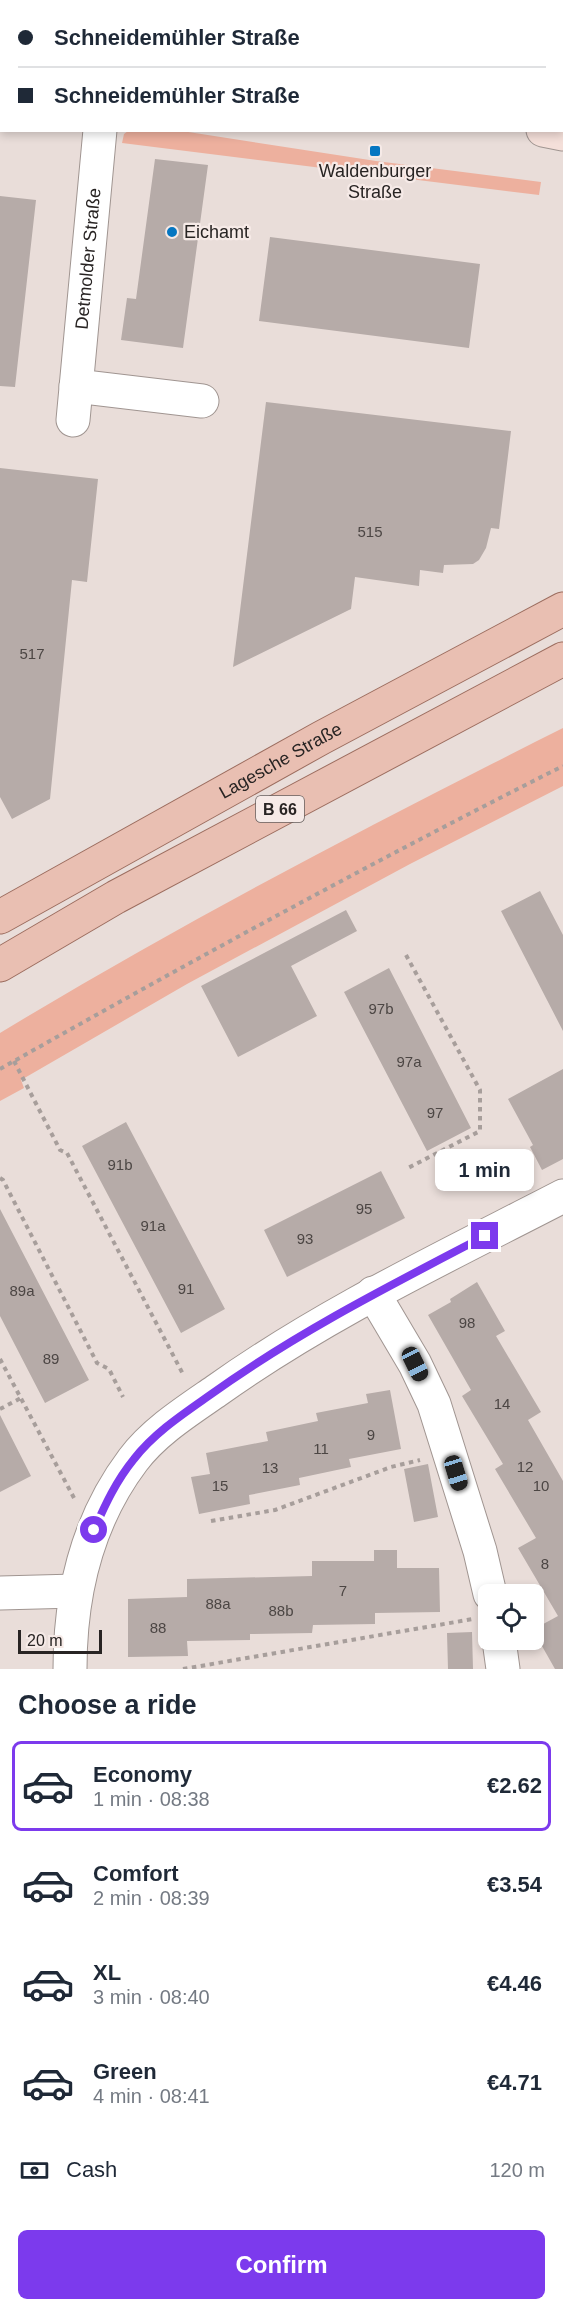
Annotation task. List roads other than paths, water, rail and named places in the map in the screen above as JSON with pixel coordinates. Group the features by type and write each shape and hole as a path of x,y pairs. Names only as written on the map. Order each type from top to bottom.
{"main road":[{"name":"Lagesche Straße","path":"0,917 321,738 563,609"},
{"name":"B 66","path":"0,965 116,897 563,659"}],"street":[{"name":"Detmolder Straße","path":"73,420 100,132"},
{"path":"76,386 202,401"},
{"path":"70,1669 70,1631 76,1591 94,1530 111,1491 134,1459 165,1428 259,1361 373,1293 563,1196"},
{"path":"373,1293 415,1364 434,1404 480,1551 484,1584"},
{"path":"0,1593 76,1591"},
{"path":"498,1650 503,1669"}],"place":[{"name":"Waldenburger Straße","path":"375,151"},
{"name":"Eichamt","path":"172,232"}]}
